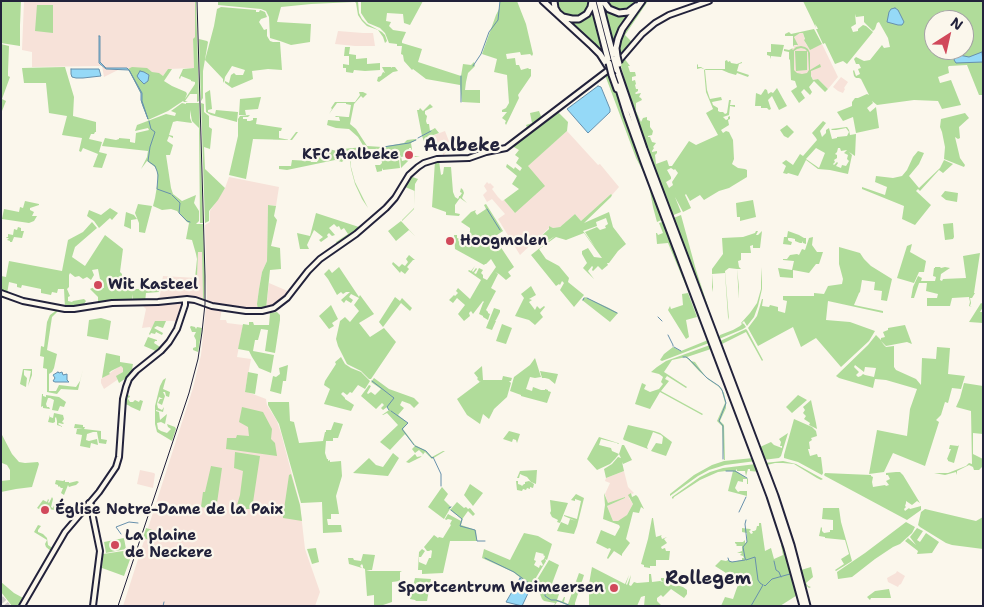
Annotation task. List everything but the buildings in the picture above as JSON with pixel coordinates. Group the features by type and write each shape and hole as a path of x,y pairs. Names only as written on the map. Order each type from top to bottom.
{"highway":[{"path":"543,1 600,54 612,60"},
{"path":"554,1 555,8 562,16 575,19 587,14 597,1"},
{"path":"597,1 615,72 768,489 803,606"},
{"path":"597,1 615,72 630,116 772,488 807,606"},
{"path":"597,1 612,11 622,14 632,10 640,1"},
{"path":"612,60 620,34 640,1"}],"main road":[{"path":"1,293 65,309 106,303 185,300 246,311 262,311 274,308 286,300 320,258 356,234 386,208 415,168 437,159 469,158 506,148 602,76 655,23 677,12 709,1"},
{"path":"22,606 66,532 89,505 118,462 124,394 129,380 136,371 170,342 177,329 185,306 185,300"},
{"path":"89,505 100,551 94,604"}],"shaded area":[{"path":"24,1 195,1 194,68 168,69 163,76 152,72 128,69 118,70 104,77 102,66 32,67 32,52 22,50"},
{"path":"338,31 373,33 375,46 335,44"},
{"path":"803,33 806,44 810,49 822,44 838,77 828,89 818,79 813,80 811,72 808,78 808,75 796,79 792,77 792,48 794,48 794,45 797,46 794,37"},
{"path":"841,77 848,82 843,93 833,87"},
{"path":"445,131 452,149 448,149 443,155 442,146 429,137"},
{"path":"567,131 598,165 600,164 619,187 581,221 575,214 560,227 553,228 549,226 520,255 498,219 505,214 492,199 487,202 483,195 487,191 484,186 487,182 490,183 498,197 502,201 504,200 515,213 527,166"},
{"path":"229,177 279,187 276,206 269,205 268,207 267,261 262,272 257,304 258,310 207,303 205,225 210,222 210,211 225,188"},
{"path":"198,251 202,252 203,299 159,301 163,276 197,278"},
{"path":"269,283 290,292 285,299 266,309"},
{"path":"180,302 183,305 178,324 174,321 156,321 151,329 150,327 142,328 146,309 141,304"},
{"path":"206,306 222,308 220,320 243,325 237,357 251,359 245,391 266,399 267,405 277,421 281,433 300,505 305,549 320,592 315,606 123,606 193,388 201,355"},
{"path":"120,366 123,367 123,372 117,376 117,380 104,389 101,379"},
{"path":"140,470 155,474 153,488 137,484"},
{"path":"624,471 628,487 634,493 631,493 629,498 633,504 622,520 613,521 607,506 625,497 608,504 605,494 610,483 605,481 606,478"},
{"path":"897,571 905,576 898,587 888,582 887,578"}],"green space":[{"path":"1,1 21,1 20,46 1,43"},
{"path":"195,1 199,101 197,102 197,94 190,94 185,101 188,102 183,101 168,111 148,120 141,102 141,94 128,69 132,67 147,68 163,76 168,69 172,69 164,81 186,92 185,99 195,84 195,82 181,76 179,78 183,69 194,68"},
{"path":"218,1 358,1 359,13 362,19 382,32 387,41 385,43 378,30 367,26 362,21 358,15 355,2 281,7 277,22 311,24 310,42 291,45 270,38 269,17 266,11 218,5"},
{"path":"361,1 423,1 410,25 404,23 403,14 387,13 386,21 391,22 389,26 393,30 406,32 402,43 422,49 418,62 461,76 463,64 471,65 474,62 475,66 468,73 465,90 480,90 480,103 462,102 460,85 426,79 412,70 401,54 402,46 389,43 385,33 380,28 368,23 365,19 361,13"},
{"path":"500,1 517,1 526,24 533,54 532,56 530,54 521,55 520,52 506,54 507,59 515,58 516,65 519,65 521,70 531,69 531,76 518,95 519,98 506,125 506,121 502,118 507,112 502,112 502,110 509,103 507,75 494,72 497,59 482,54 499,9"},
{"path":"543,1 553,1 554,6 565,18 585,16 592,3 608,62"},
{"path":"555,1 590,1 590,4 584,14 574,18 563,15 557,8"},
{"path":"605,1 637,1 627,11 613,10"},
{"path":"643,1 648,1 625,35 632,42 634,41 619,58 617,45 620,35"},
{"path":"803,1 983,1 983,95 979,95 967,65 949,66 949,73 938,77 940,83 951,80 961,105 942,109 938,101 914,100 877,105 872,101 873,103 867,108 870,112 876,107 879,128 856,133 853,117 843,121 837,112 852,106 855,98 869,95 861,79 854,76 853,71 856,76 860,74 858,69 861,68 854,59 856,57 864,61 870,60 882,45 884,48 890,47 888,38 879,22 873,31 864,22 864,16 856,17 855,14 856,24 851,27 853,32 858,31 863,25 873,32 847,64 843,61 835,64 825,43 823,44 815,24 816,28"},
{"path":"603,3 616,14 635,8 619,33 615,51"},
{"path":"37,5 53,5 53,33 35,31"},
{"path":"221,7 265,12 267,17 259,22 264,30 267,29 267,36 270,41 280,42 282,70 252,71 253,79 232,88 225,81 229,83 231,75 234,73 236,75 243,75 245,70 232,66 225,77 224,83 223,79 205,60 217,9"},
{"path":"814,29 822,44 810,50 804,40 803,33 800,33 794,37 798,45 793,47 793,36 785,36 785,34"},
{"path":"199,39 208,42 203,71 203,98 201,101"},
{"path":"1,44 9,46 8,76 10,77 2,99 6,101 2,111 1,110"},
{"path":"771,44 784,45 781,57 771,56 770,59 767,52 771,52"},
{"path":"801,46 808,49 810,53 810,70 820,64 821,67 811,71 811,76 813,80 818,79 828,89 825,92 814,81 809,87 812,92 810,95 804,89 801,92 805,98 799,103 791,91 797,87 795,81 791,80 789,52 784,51 784,49 789,50","holes":["801,48 808,52 809,70 807,73 797,73 794,70 794,51"]},
{"path":"345,47 350,47 349,54 356,55 356,59 367,58 367,64 380,63 380,70 354,70 353,73 346,72 343,64 349,65 349,56 344,56"},
{"path":"795,51 807,51 807,70 796,71"},
{"path":"624,58 630,66 628,66 630,72 635,72 636,76 632,77 632,81 635,80 638,91 635,93 641,93 639,97 642,100 636,103 636,111 641,122 643,118 647,117 647,120 650,121 650,127 653,131 652,135 648,137 650,137 652,142 656,143 652,152 657,151 655,155 656,164 667,160 669,166 672,166 689,141 696,145 718,135 706,113 713,109 706,92 705,70 710,99 721,97 722,100 712,102 718,108 718,111 727,113 729,100 731,100 730,105 735,105 735,107 730,106 729,115 723,117 726,120 730,116 730,119 728,120 729,125 721,130 723,133 729,132 733,140 734,159 732,164 747,170 747,177 704,200 700,195 690,201 686,194 691,208 683,212 675,197 681,212 671,216 649,159 620,62","holes":["671,168 678,173 672,182 673,185 669,188 666,182 671,177 667,170"]},
{"path":"725,61 737,64 742,62 739,64 737,71 749,75 748,77 722,70 697,69 698,64 698,67 701,67 704,69 725,69"},
{"path":"65,67 74,97 73,116 96,122 96,132 91,134 89,139 102,142 99,152 107,154 102,168 93,167 98,154 83,148 81,152 79,151 82,138 62,135 67,116 49,113 46,83 24,83 22,68"},
{"path":"382,67 395,67 398,71 393,72 379,82 377,81 378,77 383,72 385,73"},
{"path":"609,73 664,219 657,222 648,181 636,158 605,75"},
{"path":"777,88 787,106 779,110 772,96 768,100 771,109 755,106 756,93 761,95 765,89 768,94 773,93"},
{"path":"210,90 212,109 208,110 208,112 215,114 216,110 238,112 237,122 206,112 205,93"},
{"path":"359,92 363,92 367,94 363,98 361,96 354,104 350,124 356,129 367,146 382,147 416,139 411,143 413,156 420,156 415,157 412,156 411,148 409,148 409,150 405,151 406,156 401,157 402,161 410,159 401,168 400,157 394,157 394,160 399,159 400,168 383,170 382,168 382,171 377,172 375,165 382,163 380,148 344,153 342,149 364,147 358,137 349,129 327,125 328,120 340,121 339,117 336,116 349,117 351,105 337,103 329,114 335,102 355,102 360,95"},
{"path":"261,97 258,109 245,110 246,115 239,115 240,99"},
{"path":"182,103 199,103 203,223 200,223 199,128 192,121 190,110 192,123 173,122 169,135 173,136 173,138 169,136 167,141 173,145 170,155 166,155 173,194 182,201 196,195 194,203 199,211 199,221 196,224 203,224 204,301 202,252 198,252 197,278 195,278 196,254 192,240 186,239 189,223 177,211 171,209 162,210 153,206 158,180 157,171 147,161 141,169 148,151 102,146 105,138 116,140 119,138 130,139 130,142 135,143 136,133 149,130 148,128 135,131 137,125 166,114 175,116 176,113 171,111"},
{"path":"201,103 204,104 204,112 209,116 209,127 212,129 210,149 204,147 205,169 225,188 209,211 209,221 205,223"},
{"path":"430,104 433,107 425,111 426,121 429,124 430,131 435,128 439,133 428,137 434,137 438,143 429,145 430,150 425,152 424,150 427,149 422,136 417,110 420,108 423,111"},
{"path":"539,111 542,119 528,130 526,125 532,123 530,113"},
{"path":"558,112 568,122 567,131 528,166 545,186 515,213 504,200 519,189 512,184 517,176 506,167 507,164 520,171 522,168 516,163 519,158 515,155 519,150 512,146"},
{"path":"965,113 969,118 959,127 960,138 955,137 960,158 965,165 964,167 944,159 945,147 940,127 941,119"},
{"path":"250,115 243,117 243,119 250,121 253,118 257,118 256,124 282,128 279,131 279,138 290,140 253,139 246,179 229,175 238,136 238,119 240,116"},
{"path":"823,121 826,123 820,131 822,137 829,128 832,139 847,136 849,132 846,128 831,129 847,127 849,130 850,135 856,134 855,156 849,152 852,155 848,174 818,169 806,160 798,176 783,173 786,166 782,163 786,160 793,165 800,154 803,156 817,140 812,133","holes":["816,148 825,153 819,168 806,159","838,148 841,151 847,150 844,153 848,155 847,159 849,161 846,166 842,165 841,168 836,166 837,162 833,164 837,158 835,154"]},
{"path":"787,125 794,132 788,138 780,130"},
{"path":"296,132 298,132 292,140 290,140"},
{"path":"323,147 350,153 355,182 368,208 355,184 351,169 349,154 342,162 335,160 287,170 279,169 279,166 291,166 292,160 317,162"},
{"path":"918,151 924,153 919,164 909,176 919,188 940,168 944,160 953,164 943,173 939,170 920,191 918,189 916,191 931,205 915,225 902,219 904,206 862,189 862,187 885,195 887,187 875,182 876,176 893,178 902,176"},
{"path":"435,161 439,161 441,175 443,174 444,167 451,167 455,197 458,199 462,193 460,192 461,188 463,190 462,198 467,203 460,198 455,205 455,213 460,214 459,216 446,215 446,212 432,207"},
{"path":"410,176 418,179 415,184 415,191 405,187 395,202 387,209"},
{"path":"945,191 958,193 957,202 946,200 941,196"},
{"path":"611,194 611,197 584,223 609,212 613,227 626,244 602,270 598,266 593,271 592,266 588,271 594,279 583,268 587,263 582,251 588,248 594,257 602,258 584,233 566,240 556,237 539,249 546,259 559,266 569,278 568,282 584,295 574,307 560,290 564,283 562,281 560,285 556,286 531,255 555,236 546,242 544,239 540,242 538,239 549,229 549,226 553,228 560,227 575,214 581,221","holes":["606,218 608,224 605,226 606,228 600,230 597,227 585,232 595,247 583,231 597,226 596,222"]},
{"path":"753,200 756,217 740,221 740,217 737,217 736,203"},
{"path":"25,201 39,204 30,208 34,212 32,216 37,216 34,221 29,223 2,219 4,209 19,212 20,207 23,208"},
{"path":"138,204 152,206 145,233 139,232 139,223 135,213"},
{"path":"486,204 503,231 494,237 514,267 508,272 511,276 506,280 499,274 495,272 498,274 491,288 496,291 486,310 490,314 488,320 479,314 483,301 473,314 471,311 469,313 470,316 464,321 458,314 465,305 457,298 453,303 449,300 458,293 456,291 458,288 470,299 481,280 469,270 471,271 475,266 472,271 476,268 474,273 476,274 479,268 483,270 481,273 483,278 487,280 496,267 491,259 484,265 455,249 454,235 461,239 462,234 469,234 470,228 461,222 471,212 476,210 477,215 486,209 484,205"},
{"path":"268,205 276,206 274,216 277,220 271,246 280,248 281,269 270,270 266,309 258,310 257,304 262,272 267,261"},
{"path":"110,208 118,213 112,220 110,218 99,228 87,216 89,210 101,215"},
{"path":"126,212 134,215 137,219 131,220 131,229 124,226"},
{"path":"316,213 362,228 337,245 336,242 348,234 344,228 341,230 339,226 337,227 334,224 329,228 335,235 332,236 329,233 328,237 321,242 319,240 323,237 314,230 307,245 309,249 300,249 297,233 310,236"},
{"path":"681,215 696,270 718,337 671,219"},
{"path":"401,221 415,236 409,230 396,241 388,231"},
{"path":"665,221 707,336 668,243 657,244 656,233 658,235 663,233 659,223"},
{"path":"92,222 97,228 75,247 72,257 85,266 105,235 123,249 120,272 122,274 121,289 159,289 159,292 146,293 145,302 133,302 133,294 132,301 106,301 98,303 98,297 90,289 96,287 98,290 104,288 98,269 92,270 94,275 91,280 87,277 83,279 79,276 75,277 70,273 69,275 69,287 67,289 70,296 68,301 84,299 86,301 82,307 65,308 64,289 58,289 57,293 52,292 51,295 41,293 41,289 22,285 21,288 17,287 17,284 9,282 7,294 1,292 1,276 6,277 9,261 62,271 68,240 83,232"},
{"path":"953,223 954,237 953,239 945,240 943,224"},
{"path":"18,227 21,228 21,231 24,231 22,238 14,237 12,242 7,240 9,238 6,238 8,234 13,235 14,229 17,230"},
{"path":"756,231 758,231 756,235 758,235 762,231 760,248 753,248 753,245 750,246 751,253 741,253 741,260 738,261 741,269 729,268 725,271 729,320 725,273 712,274 712,269 723,254 722,238 743,237"},
{"path":"788,231 806,238 806,244 803,241 800,243 795,241 795,239 788,238 792,242 791,245 783,244 784,237 787,237"},
{"path":"813,237 812,245 817,252 823,252 819,264 816,264 809,273 793,270 793,278 780,277 778,268 792,270 794,261 783,259 787,259 790,255 799,255 802,249 805,250 809,238"},
{"path":"912,244 910,252 926,261 924,272 919,272 914,283 897,278 907,246"},
{"path":"839,247 860,253 871,266 892,279 887,301 881,300 882,291 874,290 875,282 862,280 860,292 854,305 883,311 883,313 828,301 826,320 850,322 875,331 869,341 841,367 816,338 801,347 793,327 758,346 748,328 757,316 762,299 762,306 778,307 778,311 785,313 787,301 783,300 783,296 814,296 814,293 824,294 828,286 842,284"},
{"path":"980,253 975,293 970,298 970,306 972,307 969,306 969,297 952,298 950,306 927,306 927,298 937,298 938,294 926,291 927,283 919,283 914,298 911,298 918,276 922,278 921,281 935,281 936,277 933,276 934,268 945,267 950,268 941,274 940,280 966,278 963,256"},
{"path":"409,255 415,260 407,267 409,269 405,274 401,271 400,273 392,264 393,262 399,267 402,264 405,266"},
{"path":"339,267 359,297 360,295 374,314 359,323 370,337 384,328 396,342 371,379 347,364 336,339 340,321 345,317 350,322 359,311 354,305 359,298 351,294 349,297 353,300 351,303 346,300 344,303 341,300 350,292 343,294 341,292 337,295 324,274 329,269 332,273"},
{"path":"761,267 762,289 754,317 747,326 744,321 742,323 746,327 743,329 719,339 720,335 740,326 741,323 757,303 761,289"},
{"path":"531,286 536,295 529,299 532,300 529,302 535,310 537,306 540,309 545,307 540,313 543,317 535,325 529,320 515,316 524,298 521,294"},
{"path":"688,293 697,317 686,320 689,337 686,339 668,310 670,306 671,309 683,305 682,294"},
{"path":"395,297 400,301 402,298 412,308 410,311 401,303 383,327 379,322"},
{"path":"585,297 618,313 610,322 582,300"},
{"path":"981,303 983,307 980,312 983,312 983,323 969,322"},
{"path":"331,305 338,319 332,323 334,326 329,329 319,316"},
{"path":"494,308 500,310 500,312 492,330 486,328"},
{"path":"57,310 70,311 70,313 58,311 52,317 47,350 57,354 54,368 49,374 49,391 56,391 59,385 76,387 80,381 83,369 78,390 61,389 57,394 47,392 47,369 43,368 44,357 40,356 41,346 44,347 47,322 50,315"},
{"path":"277,312 280,315 280,320 275,353 265,351 268,330 261,329 258,340 255,340 253,351 274,355 271,373 259,368 249,351 238,349 243,324 249,325 249,322 253,322 254,325 269,325 270,313"},
{"path":"101,318 111,321 108,340 87,336 89,320"},
{"path":"155,321 166,321 163,328 157,326 154,328 163,333 162,335 156,332 155,334 149,334"},
{"path":"502,324 512,328 506,344 496,341"},
{"path":"905,325 912,344 907,342 886,346 881,341 886,347 894,346 894,367 896,370 916,379 921,385 922,358 936,359 937,347 950,348 948,374 965,376 961,389 952,388 948,403 945,402 941,415 936,420 939,422 925,466 893,453 884,472 869,474 877,430 907,436 910,409 917,389 886,380 875,379 873,388 836,376 876,335 881,340 881,338 885,337 883,332 888,330 888,328","holes":["855,365 864,372 865,367 876,368 874,377 863,374 858,377 856,375 859,372 854,367"]},
{"path":"191,326 196,329 197,327 202,328 198,352 193,350 196,347 194,336 196,332 192,332"},
{"path":"746,329 762,361 746,332 721,346 760,447 771,442 782,448 779,439 788,433 779,458 763,460 718,342"},
{"path":"148,337 157,340 154,343 160,347 164,345 158,352 144,346"},
{"path":"708,340 709,343 662,361 660,360 673,347 681,351"},
{"path":"710,345 711,349 687,357 695,362 705,376 721,388 724,393 726,408 720,421 724,425 725,460 722,426 717,421 725,403 722,391 699,371 686,357 672,360 664,372 687,387 667,376 665,379 669,381 661,391 702,415 660,392 650,409 635,404 642,383 646,385 644,389 650,392 659,389 663,384 661,382 663,377 651,372 657,367 666,361"},
{"path":"712,347 756,461 725,465 709,470 670,496 670,494 694,475 712,465 724,461 753,458"},
{"path":"106,353 120,356 120,362 133,364 132,369 134,371 119,383 116,376 123,372 121,366 102,378"},
{"path":"341,357 345,364 361,372 370,381 365,389 358,385 352,393 350,392 347,395 343,392 341,394 354,405 351,411 324,404 330,389 324,385 325,381 336,364 335,362"},
{"path":"535,358 541,377 530,377 526,389 532,391 533,387 551,392 547,403 510,391 514,377 530,365"},
{"path":"288,365 286,381 283,381 281,394 270,391 273,376 276,377 280,374 279,368"},
{"path":"482,366 483,380 502,380 503,376 512,378 509,381 511,383 507,397 494,409 489,419 483,414 480,424 467,415 457,399 480,382 474,373"},
{"path":"23,369 32,369 28,386 31,371 24,370 24,375 27,378 26,387 20,384"},
{"path":"540,371 558,374 555,384 549,379 542,378"},
{"path":"248,372 258,374 255,394 245,392"},
{"path":"166,378 163,389 170,392 169,397 163,392 165,396 162,405 158,403 160,399 163,399 159,397 157,404 158,408 162,410 164,407 163,412 156,410 159,412 160,420 167,414 165,424 157,423 158,429 167,433 171,429 167,424 175,427 172,441 157,432 155,424 155,406 160,386"},
{"path":"374,378 389,389 414,398 419,403 414,408 402,401 400,405 404,408 398,415 408,423 403,429 415,445 425,450 432,457 445,451 432,459 425,452 423,454 419,450 415,453 412,449 415,446 405,434 390,450 380,442 398,425 387,413 382,415 389,410 387,407 383,410 381,408 384,405 382,403 376,409 361,396 369,385 371,386 368,394 371,392 375,395 381,389 371,382"},
{"path":"964,383 983,386 983,434 973,433 973,454 983,459 983,466 979,470 974,470 969,465 957,471 957,475 956,472 945,475 934,473 948,473 969,463 972,464 971,411 956,407"},
{"path":"42,394 46,397 46,395 59,397 66,402 64,407 60,406 58,411 52,410 54,400 48,398 46,404 50,409 41,407"},
{"path":"126,394 130,396 129,398 127,397 130,402 135,400 143,401 140,411 124,404"},
{"path":"798,395 807,400 792,413 786,407"},
{"path":"811,400 817,429 809,425 810,423 804,419 806,416 803,413 805,410 803,407"},
{"path":"268,402 289,402 290,421 294,422 299,443 323,441 326,430 331,430 334,422 343,424 338,438 333,438 333,441 326,441 325,453 330,462 341,461 342,476 336,496 339,514 331,514 331,519 327,519 328,525 341,525 342,532 323,533 322,502 301,503 279,424"},
{"path":"242,407 263,412 272,429 271,439 275,443 277,456 226,449 227,438 236,438 237,435 249,436 248,427 239,422"},
{"path":"54,413 63,415 64,419 62,422 64,423 58,424 63,427 57,425 56,417 55,422 48,422 50,415 53,418"},
{"path":"794,419 812,427 816,431 817,436 811,438 812,440 809,442 810,449 808,449 810,456 817,454 818,457 821,457 822,475 798,462 784,458"},
{"path":"75,424 83,425 84,429 101,431 101,439 107,440 106,444 99,443 97,432 93,432 87,434 86,440 97,439 98,445 91,443 90,448 80,446 82,435 76,434 77,429 83,429 74,428"},
{"path":"628,425 660,433 672,442 666,456 651,451 656,443 662,444 663,437 661,435 653,432 647,447 648,449 624,440"},
{"path":"509,431 520,434 517,443 513,439 512,442 503,439"},
{"path":"1,433 12,454 19,462 38,462 32,487 1,492 1,481 10,480 10,470 7,465 2,463"},
{"path":"599,437 621,444 601,439 599,445 611,448 612,451 619,454 610,464 597,470 587,459"},
{"path":"622,445 624,445 632,460 623,464 622,462 624,471 606,478 604,469 618,457 621,458 619,454"},
{"path":"950,445 959,445 954,463 947,459 951,449 949,449"},
{"path":"235,452 260,456 252,509 241,509 240,513 235,512 240,495 243,471 234,468"},
{"path":"393,453 399,458 388,476 353,473 369,458 376,465 383,467"},
{"path":"415,454 417,457 422,456 409,463 406,462"},
{"path":"783,461 796,464 823,479 817,478 794,464 775,463 767,465 772,478 772,484 764,463"},
{"path":"756,464 760,472 748,469 746,476 745,471 736,470 736,471 748,479 748,484 747,479 743,479 743,482 738,481 735,488 738,492 747,491 747,496 728,491 733,471 726,471 718,472 700,480 672,498 700,477 710,472 723,468"},
{"path":"211,466 222,468 216,510 201,507 203,492 205,492"},
{"path":"537,470 536,484 520,474 519,478 517,478 520,471"},
{"path":"900,472 920,503 917,501 912,505 906,501 905,511 909,508 921,506 921,510 907,520 824,475 825,473 871,475 873,477 873,487 889,485 886,481 890,479 886,473"},
{"path":"291,474 300,505 302,521 283,518 289,475"},
{"path":"56,480 65,480 65,482 69,483 79,482 69,487 68,485 64,495 61,493 63,488 55,484"},
{"path":"516,481 522,486 525,482 529,481 534,484 533,488 530,487 530,489 523,489 522,491 517,490"},
{"path":"470,484 483,493 473,506 464,495"},
{"path":"442,487 448,494 444,500 451,507 444,519 428,507"},
{"path":"604,493 608,503 625,497 607,506 613,521 618,521 627,515 633,504 628,495 631,493 632,497 636,495 638,497 644,509 641,507 639,513 633,512 626,539 630,543 622,556 614,551 608,559 611,549 596,543 601,530 615,536 620,527 603,519"},
{"path":"576,494 584,498 574,534 557,531 561,522 568,525 570,519 576,521 564,515 577,519 581,501 571,500"},
{"path":"52,497 51,507 53,508 55,502 57,502 54,510 49,509 45,515 43,514 48,507 44,505 41,510 37,508 43,500 47,502 48,499 49,503"},
{"path":"550,500 568,503 560,523 550,513"},
{"path":"457,502 464,508 470,508 475,514 473,516 468,511 461,525 476,530 477,541 450,541 443,573 422,574 422,570 418,570 419,552 422,549 425,551 419,557 419,562 426,565 429,558 431,558 432,551 427,551 424,547 434,535 438,538 443,538 451,525 452,520 445,519 448,514 461,521 462,519 450,510"},
{"path":"823,508 839,508 852,561 836,571 844,564 841,559 849,554 845,540 819,536 821,527 824,533 833,530 833,520 822,519"},
{"path":"925,509 976,521 983,517 983,549 946,543 920,527 918,525 921,512"},
{"path":"652,518 656,537 662,535 662,539 667,537 664,539 667,543 661,547 662,549 665,548 666,551 670,551 669,560 656,560 656,566 650,566 650,568 644,567 641,564"},
{"path":"906,522 915,527 912,533 900,544 875,559 852,577 838,579 837,572"},
{"path":"759,523 761,523 765,551 771,548 774,559 783,555 781,542 784,542 799,594 780,606 721,606 725,597 733,599 740,579 730,576 725,577 726,573 715,566 721,560 732,562 742,560 744,558 740,555 742,553 737,553 742,551 742,546 736,546 735,542 743,542 745,540 745,543 747,542 747,533 742,532 742,528 750,529 751,534 759,526"},
{"path":"38,525 41,526 38,532 47,538 48,545 54,549 52,552 46,547 47,540 34,532"},
{"path":"146,528 156,531 153,541 143,538"},
{"path":"917,528 923,531 917,540 920,542 926,533 939,542 932,553 917,554 918,551 905,541 908,538 916,545 910,537"},
{"path":"524,533 538,536 552,544 547,560 545,559 546,561 531,586 513,572 482,558 484,549 510,560","holes":["536,552 544,554 544,559 541,561 543,565 540,565 539,568 534,565"]},
{"name":"La plaine de Neckere","path":"124,538 126,549 106,553 104,542"},
{"path":"791,538 801,570 811,567 813,577 806,583 811,587 807,586 806,589"},
{"path":"316,548 319,562 312,564 307,549"},
{"path":"130,550 132,554 124,576 102,568 103,554"},
{"path":"363,554 375,555 372,570 366,570 402,571 400,572 400,581 392,582 392,602 374,606 374,595 367,596 365,569 362,564 360,566 362,568 349,564 348,558 361,561"},
{"path":"549,560 559,565 550,589 559,594 557,600 562,601 565,597 564,602 568,604 579,573 584,575 575,606 557,602 554,606 555,603 542,599 540,594 544,592 544,588 535,583"},
{"path":"592,567 625,584 629,575 627,585 631,575 629,585 631,586 634,582 649,582 649,574 651,574 652,582 663,582 661,578 664,578 664,581 683,587 687,590 687,594 684,598 671,589 663,597 661,595 657,598 657,601 662,606 644,606 644,596 641,597 637,606 589,606 589,584"},
{"path":"415,578 431,579 427,601 410,599"},
{"path":"1,582 25,599 21,606 12,606 1,592"},
{"path":"889,589 891,598 871,598 870,600 867,597 875,591"}],"water":[{"path":"895,8 904,22 902,25 887,22 889,12"},
{"path":"99,36 100,62 106,68 127,68 129,70 106,69 99,63"},
{"path":"982,52 983,62 956,63 954,60 974,60 974,55"},
{"path":"71,69 99,69 101,76 76,78 72,77"},
{"path":"129,70 142,93 142,101 148,119 141,100 141,93"},
{"path":"140,71 149,75 148,81 144,84 137,76"},
{"path":"598,86 601,87 610,112 588,133 567,109"},
{"path":"62,372 63,375 67,374 69,382 53,381 55,378 53,375"},
{"path":"520,578 531,587 522,606 506,602"}],"waterway":[{"path":"473,66 481,54 489,32 498,20 500,1"},
{"path":"461,76 461,102"},
{"path":"149,121 151,129 155,132 148,161 155,166 157,171 157,189 171,194"},
{"path":"418,138 431,131"},
{"path":"381,149 416,140"},
{"path":"172,195 180,203 179,213 190,222"},
{"path":"487,209 500,230"},
{"path":"587,298 617,313"},
{"path":"658,317 662,321"},
{"path":"668,335 673,346"},
{"path":"674,347 681,351"},
{"path":"683,357 689,359 707,378 722,390 726,403 719,421 723,426 723,459"},
{"path":"372,381 394,398 387,407 389,410"},
{"path":"391,411 408,423 402,429 414,445"},
{"path":"415,446 433,457 441,474 441,486"},
{"path":"726,471 735,471 747,478"},
{"path":"739,512 746,497"},
{"path":"451,510 462,519 460,526 475,530 477,541 485,541"},
{"path":"746,520 747,542 743,547 745,558 746,560 755,557 758,580 763,585 751,606"},
{"path":"121,534 116,527 129,522 138,523"},
{"path":"485,558 514,572 530,584"},
{"path":"728,558 732,562 745,560"},
{"path":"774,561 776,570 781,577"},
{"path":"764,585 772,579 790,574"},
{"path":"536,583 545,588 545,596 551,600 571,606"},
{"path":"163,606 164,602"}],"tunnel":[{"path":"1,598 8,606"}],"railway":[{"path":"118,606 189,393 198,359 202,332 205,276 197,1"}],"place":[{"name":"KFC Aalbeke","path":"409,155"},
{"name":"Hoogmolen","path":"450,241"},
{"name":"Wit Kasteel","path":"98,285"},
{"name":"Église Notre-Dame de la Paix","path":"45,510"},
{"name":"La plaine de Neckere","path":"115,545"},
{"name":"Sportcentrum Weimeersen","path":"614,588"}],"district":[{"name":"Aalbeke","path":"462,146"},
{"name":"Rollegem","path":"708,579"}]}
